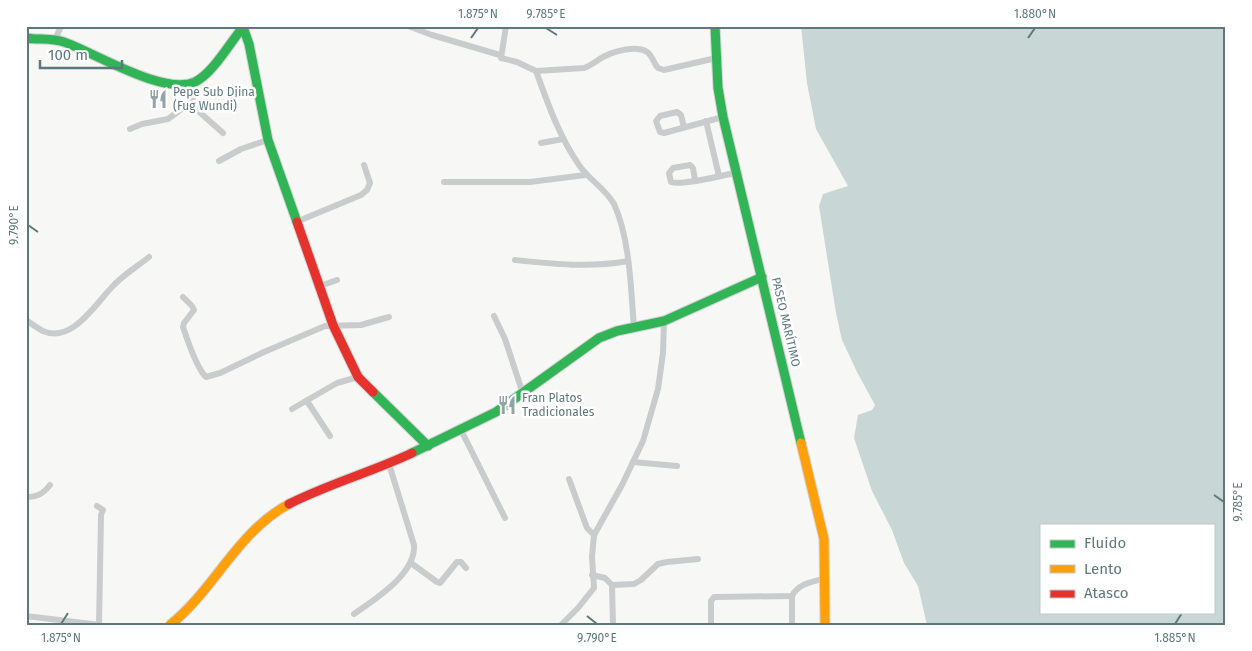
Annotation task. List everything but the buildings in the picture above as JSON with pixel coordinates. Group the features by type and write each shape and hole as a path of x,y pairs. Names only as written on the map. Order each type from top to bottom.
{"street":[{"path":"55,40 61,26"},
{"path":"408,26 500,55 501,58 517,62 536,72 584,68 612,54 638,49 646,51 658,68 664,70 716,58"},
{"path":"500,55 506,26"},
{"name":"PASEO MARÍTIMO","path":"716,26 718,88 723,117 824,539 826,578 825,625"},
{"path":"26,38 55,40 161,82 183,85 194,82 210,69 243,27"},
{"path":"243,27 249,44 268,140 333,325 358,377 428,446"},
{"path":"536,72 563,139 585,174 606,192 614,206 621,227 628,261 634,328"},
{"path":"130,129 142,124 164,122 191,102 194,96 194,82"},
{"path":"191,102 196,109 223,133"},
{"path":"684,127 681,115 677,112 660,116 656,121 662,133 723,117"},
{"path":"706,122 719,176"},
{"path":"541,144 563,139"},
{"path":"219,161 241,148 268,140"},
{"path":"296,222 361,195 367,190 370,184 364,165"},
{"path":"695,180 736,173"},
{"path":"444,182 530,182 585,174"},
{"path":"26,320 49,333 60,333 73,328 82,321 117,282 150,257"},
{"path":"515,260 602,266 628,261"},
{"path":"170,625 186,611 249,534 264,520 291,503 389,464 496,412 583,348 608,335 664,322 762,277"},
{"path":"320,286 337,280"},
{"path":"183,297 194,310 184,323 184,330 197,363 203,376 206,378 325,326 361,325 389,317"},
{"path":"494,316 505,339 523,394"},
{"path":"561,625 592,590 594,536 643,441 658,389 663,353 664,322"},
{"path":"292,409 336,383 358,377"},
{"path":"307,401 330,436"},
{"path":"461,430 505,518"},
{"path":"633,462 677,466"},
{"path":"354,614 392,586 411,563 415,552 389,464"},
{"path":"569,479 587,528 594,536"},
{"path":"26,497 40,495 50,485"},
{"path":"26,616 100,625 101,515 103,510 97,506"},
{"path":"612,586 634,584 658,564 698,559"},
{"path":"411,563 440,583 458,562 461,562 466,568"},
{"path":"592,575 605,578 612,586 613,625"},
{"path":"792,625 792,596 796,590 805,583 826,578"},
{"path":"711,625 711,601 714,597 792,596"}],"shaded area":[{"path":"801,26 1226,26 1226,625 927,625 918,586 904,563 892,530 872,491 854,438 858,415 872,410 875,405 842,340 819,206 823,194 848,186 816,129 807,83"}],"traffic: fast":[{"path":"715,26 718,88 723,117 801,443"},
{"path":"26,38 64,42 148,78 182,85 202,78 221,57 243,27 249,44 268,140 297,222"},
{"path":"412,453 496,412 599,338 617,331 664,321 762,277"},
{"path":"373,392 428,446"}],"traffic: slow":[{"path":"801,443 824,539 825,625"},
{"path":"170,625 186,611 240,545 271,516 289,504"}],"traffic: jam":[{"path":"297,222 333,325 358,377 373,392"},
{"path":"289,504 412,453"}],"place":[{"name":"Pepe Sub Djina (Fug Wundi)","path":"158,99"},
{"name":"Fran Platos Tradicionales","path":"507,405"}]}
